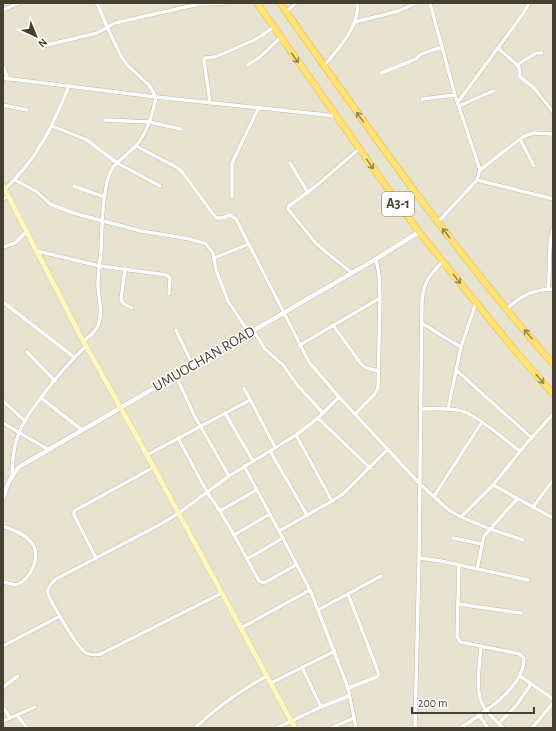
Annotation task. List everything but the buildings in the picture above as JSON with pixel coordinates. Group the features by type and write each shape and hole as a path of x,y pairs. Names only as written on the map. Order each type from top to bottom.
{"highway":[{"name":"A3-1","path":"256,3 419,232 512,347 553,394"},
{"name":"A3-1","path":"280,3 409,185 507,309 550,357 553,364"}],"main road":[{"path":"4,188 83,341 147,454 295,728"}],"street":[{"path":"3,10 19,3"},
{"path":"83,341 94,333 99,323 100,310 98,283 108,180 111,171 117,163 136,146 149,122 154,109 156,97 149,85 124,61 97,3"},
{"path":"43,46 97,33 115,23 199,4 225,3"},
{"path":"286,12 296,3"},
{"path":"324,66 343,43 355,22 357,15 357,3"},
{"path":"355,22 399,10 416,3"},
{"path":"430,3 455,95 480,170 477,180 438,222"},
{"path":"458,104 523,14 529,3"},
{"path":"210,103 204,60 205,58 215,57 252,41 274,27"},
{"path":"248,65 260,57 281,37"},
{"path":"381,73 413,61 421,54 442,47"},
{"path":"498,48 517,65 521,78 534,88 553,112"},
{"path":"517,65 536,53 542,53"},
{"path":"3,66 8,79"},
{"path":"3,78 156,97 336,116"},
{"path":"4,188 15,180 35,156 52,126 69,86"},
{"path":"458,104 493,90"},
{"path":"422,99 455,95"},
{"path":"3,105 27,110"},
{"path":"232,197 232,163 259,108"},
{"path":"105,120 149,122 181,129"},
{"path":"52,126 88,140 117,163 160,186"},
{"path":"480,170 528,134 553,134"},
{"path":"520,139 534,166"},
{"path":"136,146 178,168 214,217 218,219 230,215 236,219 309,362 339,397 420,484 450,510 461,517 523,540"},
{"path":"352,273 314,241 288,209 359,149"},
{"path":"290,163 308,193"},
{"path":"15,180 37,192 52,205 73,213 141,231 190,239 206,244 210,248 214,258 216,270 228,301 266,350 283,365 298,386 323,413"},
{"path":"477,180 553,199"},
{"path":"74,186 106,197"},
{"path":"3,199 8,196"},
{"path":"548,289 550,274 549,249 553,229"},
{"path":"3,247 15,242 27,231"},
{"name":"UMUOCHAN ROAD","path":"12,474 19,467 376,259 419,232"},
{"path":"214,258 249,244"},
{"path":"37,251 100,266 167,275 170,278 169,294"},
{"path":"355,414 377,391 378,388 380,298 379,275 376,259"},
{"path":"415,728 419,558 422,300 426,282 443,261"},
{"path":"125,269 121,300 124,304 132,308"},
{"path":"507,309 516,300 524,295 553,289"},
{"path":"300,345 380,298"},
{"path":"3,302 74,357"},
{"path":"448,409 461,346 476,303"},
{"path":"422,323 461,346"},
{"path":"333,325 361,364 366,368 379,371"},
{"path":"176,330 193,366"},
{"path":"3,498 12,474 13,459 20,432 25,421 41,398 74,357 86,346"},
{"path":"27,352 55,381"},
{"path":"456,370 532,438"},
{"path":"176,376 189,406 229,476"},
{"path":"244,388 275,447"},
{"path":"222,593 101,654 96,655 86,653 80,648 60,616 47,591 56,579 160,525 179,513 244,466 296,435 318,418 339,397"},
{"path":"41,398 82,430"},
{"path":"147,454 250,400"},
{"path":"3,401 25,421"},
{"path":"421,408 448,409 465,412 482,422 520,451"},
{"path":"225,412 253,461"},
{"path":"461,517 493,485 520,451 553,414"},
{"path":"318,418 370,468"},
{"path":"434,496 482,422"},
{"path":"3,423 49,450"},
{"path":"296,435 332,501"},
{"path":"178,438 207,492 234,535 257,579 261,583 264,583 296,565"},
{"path":"279,531 332,501 351,487 388,449"},
{"path":"270,450 307,515"},
{"path":"244,466 310,590 335,651 348,688 356,728"},
{"path":"96,558 74,515 74,511 154,467"},
{"path":"533,507 553,480"},
{"path":"493,485 553,518"},
{"path":"220,511 256,490"},
{"path":"477,569 484,536 517,499"},
{"path":"234,535 270,514"},
{"path":"3,526 27,538 34,546 35,555 31,573 26,580 16,585 3,582"},
{"path":"247,559 283,538"},
{"path":"453,538 482,544"},
{"path":"419,558 528,580"},
{"path":"459,565 457,636 460,642 523,656 524,662 520,676 506,694 487,710 460,728"},
{"path":"318,610 381,576"},
{"path":"241,628 310,590"},
{"path":"348,594 379,674 377,677 348,688"},
{"path":"458,604 521,613"},
{"path":"3,646 60,616"},
{"path":"481,646 478,683 481,700 487,710 503,728"},
{"path":"271,683 335,651"},
{"path":"302,667 320,707"},
{"path":"3,687 18,676"},
{"path":"195,728 225,702 248,686 267,676"},
{"path":"520,676 553,699"},
{"path":"499,723 516,706 531,684"},
{"path":"276,728 320,707 349,696"},
{"path":"532,728 553,703"},
{"path":"3,721 35,707"},
{"path":"3,708 10,718"},
{"path":"17,715 27,728"},
{"path":"479,715 488,728"},
{"path":"331,728 354,718"}],"shaded area":[{"path":"3,3 553,3 553,728 3,728"}]}
